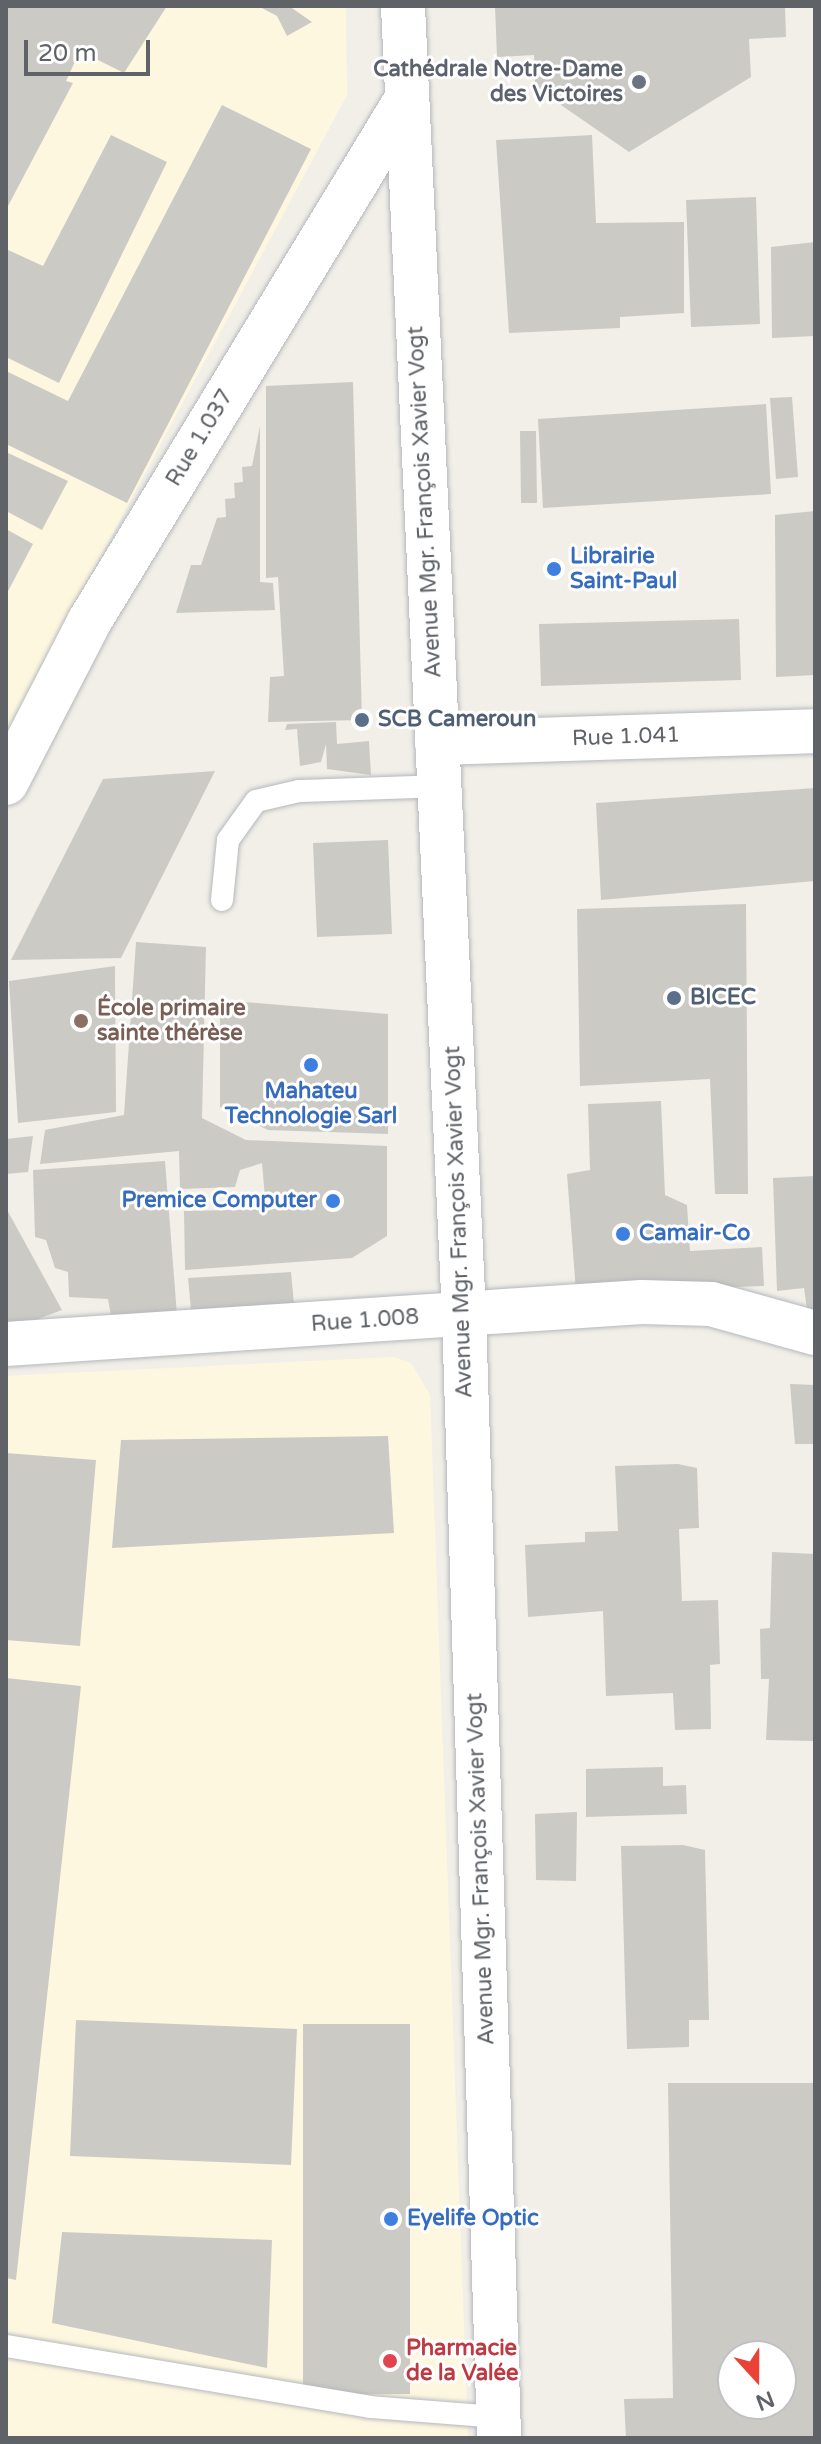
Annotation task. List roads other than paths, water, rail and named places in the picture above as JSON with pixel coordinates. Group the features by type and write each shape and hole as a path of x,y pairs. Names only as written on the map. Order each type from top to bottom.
{"main road":[{"name":"Avenue Mgr. François Xavier Vogt","path":"403,6 464,1315 498,2428"},
{"name":"Rue 1.037","path":"6,783 89,622 406,100"},
{"name":"Rue 1.041","path":"437,743 815,731"},
{"name":"Rue 1.008","path":"6,1344 464,1315 711,1304 815,1333"}],"lane":[{"path":"222,900 228,840 256,801 299,791 439,786"},
{"path":"6,2346 498,2428"}],"place":[{"name":"Cathédrale Notre-Dame des Victoires","path":"639,82"},
{"name":"Librairie Saint-Paul","path":"554,569"},
{"name":"SCB Cameroun","path":"362,720"},
{"name":"BICEC","path":"674,998"},
{"name":"École primaire sainte thérèse","path":"81,1021"},
{"name":"Mahateu Technologie Sarl","path":"311,1065"},
{"name":"Premice Computer","path":"333,1201"},
{"name":"Camair-Co","path":"623,1234"},
{"name":"Eyelife Optic","path":"391,2219"},
{"name":"Pharmacie de la Valée","path":"390,2361"}]}
